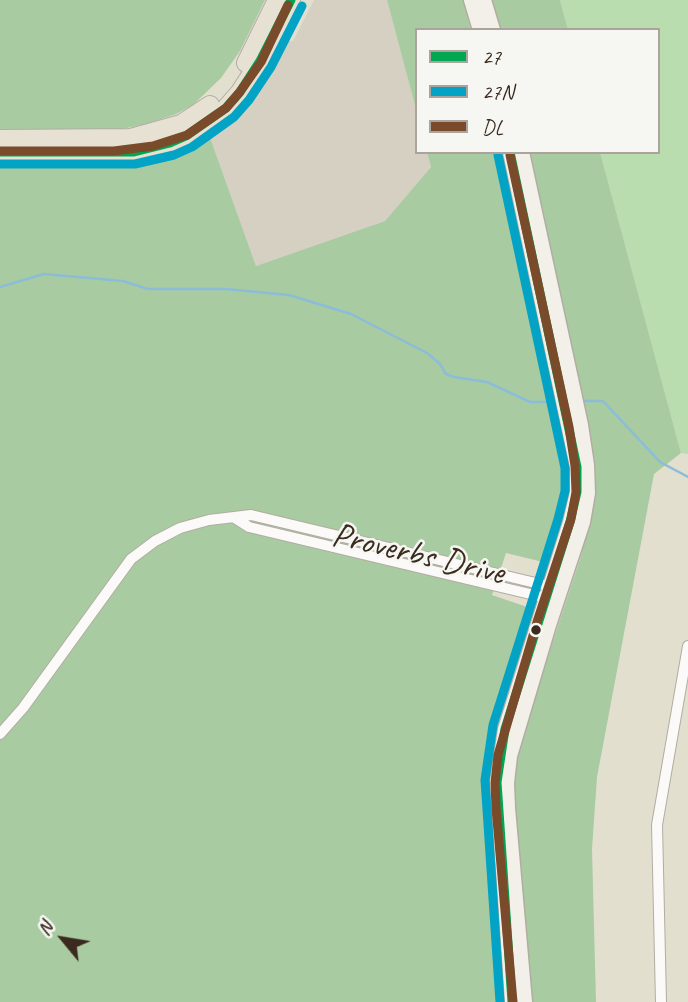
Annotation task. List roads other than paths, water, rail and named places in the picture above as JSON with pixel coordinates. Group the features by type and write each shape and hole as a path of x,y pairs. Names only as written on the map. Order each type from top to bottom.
{"highway":[{"path":"0,139 122,139 150,134 180,124 218,99 230,85 250,56 277,0"},
{"path":"0,152 134,152 186,136 226,108 240,92 260,61 291,0"}],"main road":[{"path":"471,0 479,28"},
{"path":"484,0 492,28"},
{"path":"510,154 587,465 588,493 583,522 552,593 505,729 497,782 512,1002"},
{"path":"522,154 566,385"},
{"path":"524,1002 507,783 516,732 552,593"}],"street":[{"name":"Proverbs Drive","path":"0,734 23,708 131,559 180,527 209,520 235,518 249,527 552,593"},
{"path":"661,1002 657,825 688,646"}],"waterway":[{"path":"0,287 44,274 123,281 148,289 226,289 289,295 351,314 427,353 440,364 446,374 487,382 530,402 558,402"},
{"path":"582,401 603,401 660,462 688,477"}]}
